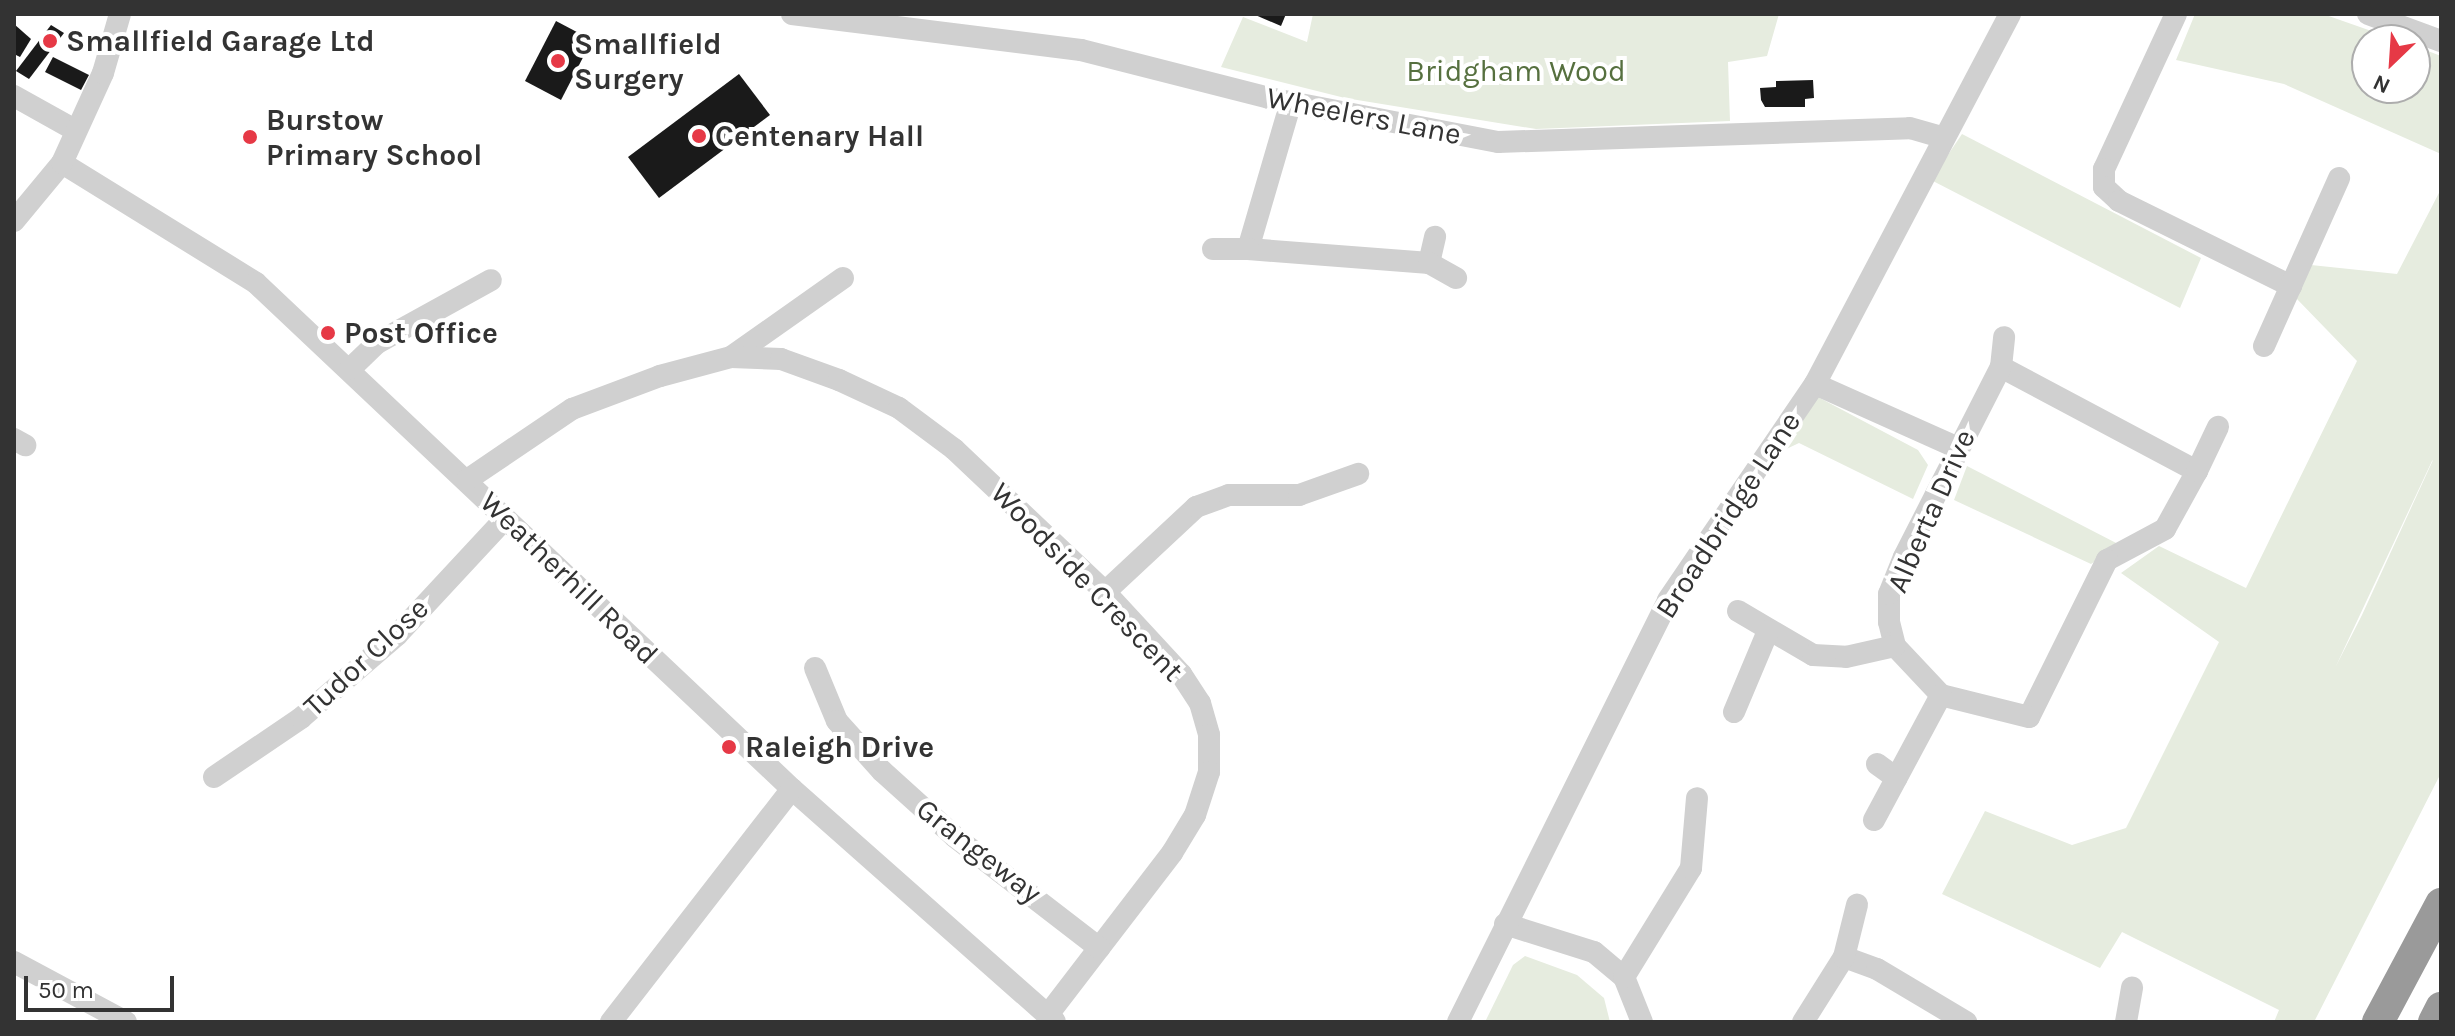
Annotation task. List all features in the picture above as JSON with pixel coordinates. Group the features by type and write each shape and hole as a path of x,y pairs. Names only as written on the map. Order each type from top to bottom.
{"highway":[{"path":"2378,1022 2441,904"},
{"path":"2434,1022 2441,1008"}],"street":[{"path":"14,221 62,163 103,73 120,14"},
{"name":"Wheelers Lane","path":"792,14 1081,50 1291,102 1516,143 1910,128 1942,137"},
{"name":"Broadbridge Lane","path":"1458,1022 1668,600 1815,384 1871,286 1942,137 2010,14"},
{"path":"2176,14 2104,169 2104,187 2119,201 2291,286"},
{"path":"2368,14 2441,41"},
{"path":"14,96 75,130"},
{"path":"1248,249 1291,102"},
{"name":"Weatherhill Road","path":"62,163 256,283 792,789 1051,1019"},
{"path":"2264,346 2339,178"},
{"path":"1429,263 1435,237"},
{"path":"1213,249 1429,263 1456,278"},
{"name":"Woodside Crescent","path":"731,357 843,278"},
{"path":"350,369 377,343 491,280"},
{"name":"Alberta Drive","path":"1895,646 1889,594 1956,447 2001,367 2004,337"},
{"name":"Woodside Crescent","path":"467,480 572,409 660,376 731,357 781,359 899,408 954,449 1105,592 1181,674 1200,703 1209,735 1209,772 1195,815 1172,853 1099,948 1051,1019"},
{"path":"2001,367 2197,471"},
{"path":"1815,384 1956,447"},
{"path":"1738,611 1813,655 1846,657 1895,646 1941,695 2029,717 2107,560 2165,529 2218,427"},
{"path":"1105,592 1196,507 1229,495 1299,495 1358,474"},
{"name":"Tudor Close","path":"214,777 301,718 397,635 504,520"},
{"path":"1734,712 1768,631"},
{"name":"Grangeway","path":"815,668 837,721 882,771 955,837 1099,948"},
{"path":"1874,820 1941,695"},
{"path":"1877,764 1896,778"},
{"path":"611,1022 792,789"},
{"path":"1624,977 1691,868 1697,798"},
{"path":"1803,1022 1844,957 1857,905"},
{"path":"1505,924 1594,952 1624,977 1642,1022"},
{"path":"1844,957 1877,969 1966,1022"},
{"path":"14,962 126,1022"},
{"path":"2126,1022 2132,988"}],"green space":[{"name":"Bridgham Wood","path":"1313,14 1779,14 1767,56 1728,62 1730,121 1536,129 1345,98 1221,67 1243,17 1307,42"},
{"path":"2195,14 2323,14 2351,24 2351,104 2431,104 2431,52 2441,56 2441,154 2284,84 2176,60"},
{"path":"1962,134 2201,258 2180,308 1931,180"},
{"path":"2441,189 2441,773 2314,1022 2274,1022 2279,1010 2122,932 2100,968 1942,894 1985,811 2072,845 2126,828 2219,642 2121,573 2159,546 2246,588 2357,361 2296,298 2311,265 2397,274","holes":["2433,460 2362,615 2336,666"]},
{"path":"1816,396 1918,450 1928,465 1913,499 1799,443 1765,459"},
{"path":"1967,466 2120,545 2091,564 1954,500"},
{"path":"1525,956 1577,975 1604,998 1610,1022 1485,1022 1513,965"}],"building":[{"path":"1253,14 1286,14 1281,26"},
{"name":"Smallfield Surgery","path":"556,21 592,40 561,100 525,81"},
{"path":"14,24 31,39 20,57 14,54"},
{"path":"51,25 64,33 29,79 16,71"},
{"path":"53,57 89,75 81,90 45,72"},
{"name":"Centenary Hall","path":"739,74 770,115 659,198 628,157"},
{"path":"1813,80 1814,98 1805,99 1805,107 1765,107 1761,100 1760,88 1776,87 1776,81"}],"place":[{"name":"Smallfield Garage Ltd","path":"50,41"},
{"name":"Smallfield Surgery","path":"558,61"},
{"name":"Centenary Hall","path":"699,136"},
{"name":"Burstow Primary School","path":"250,137"},
{"name":"Post Office","path":"328,333"},
{"name":"Raleigh Drive","path":"729,747"}]}
